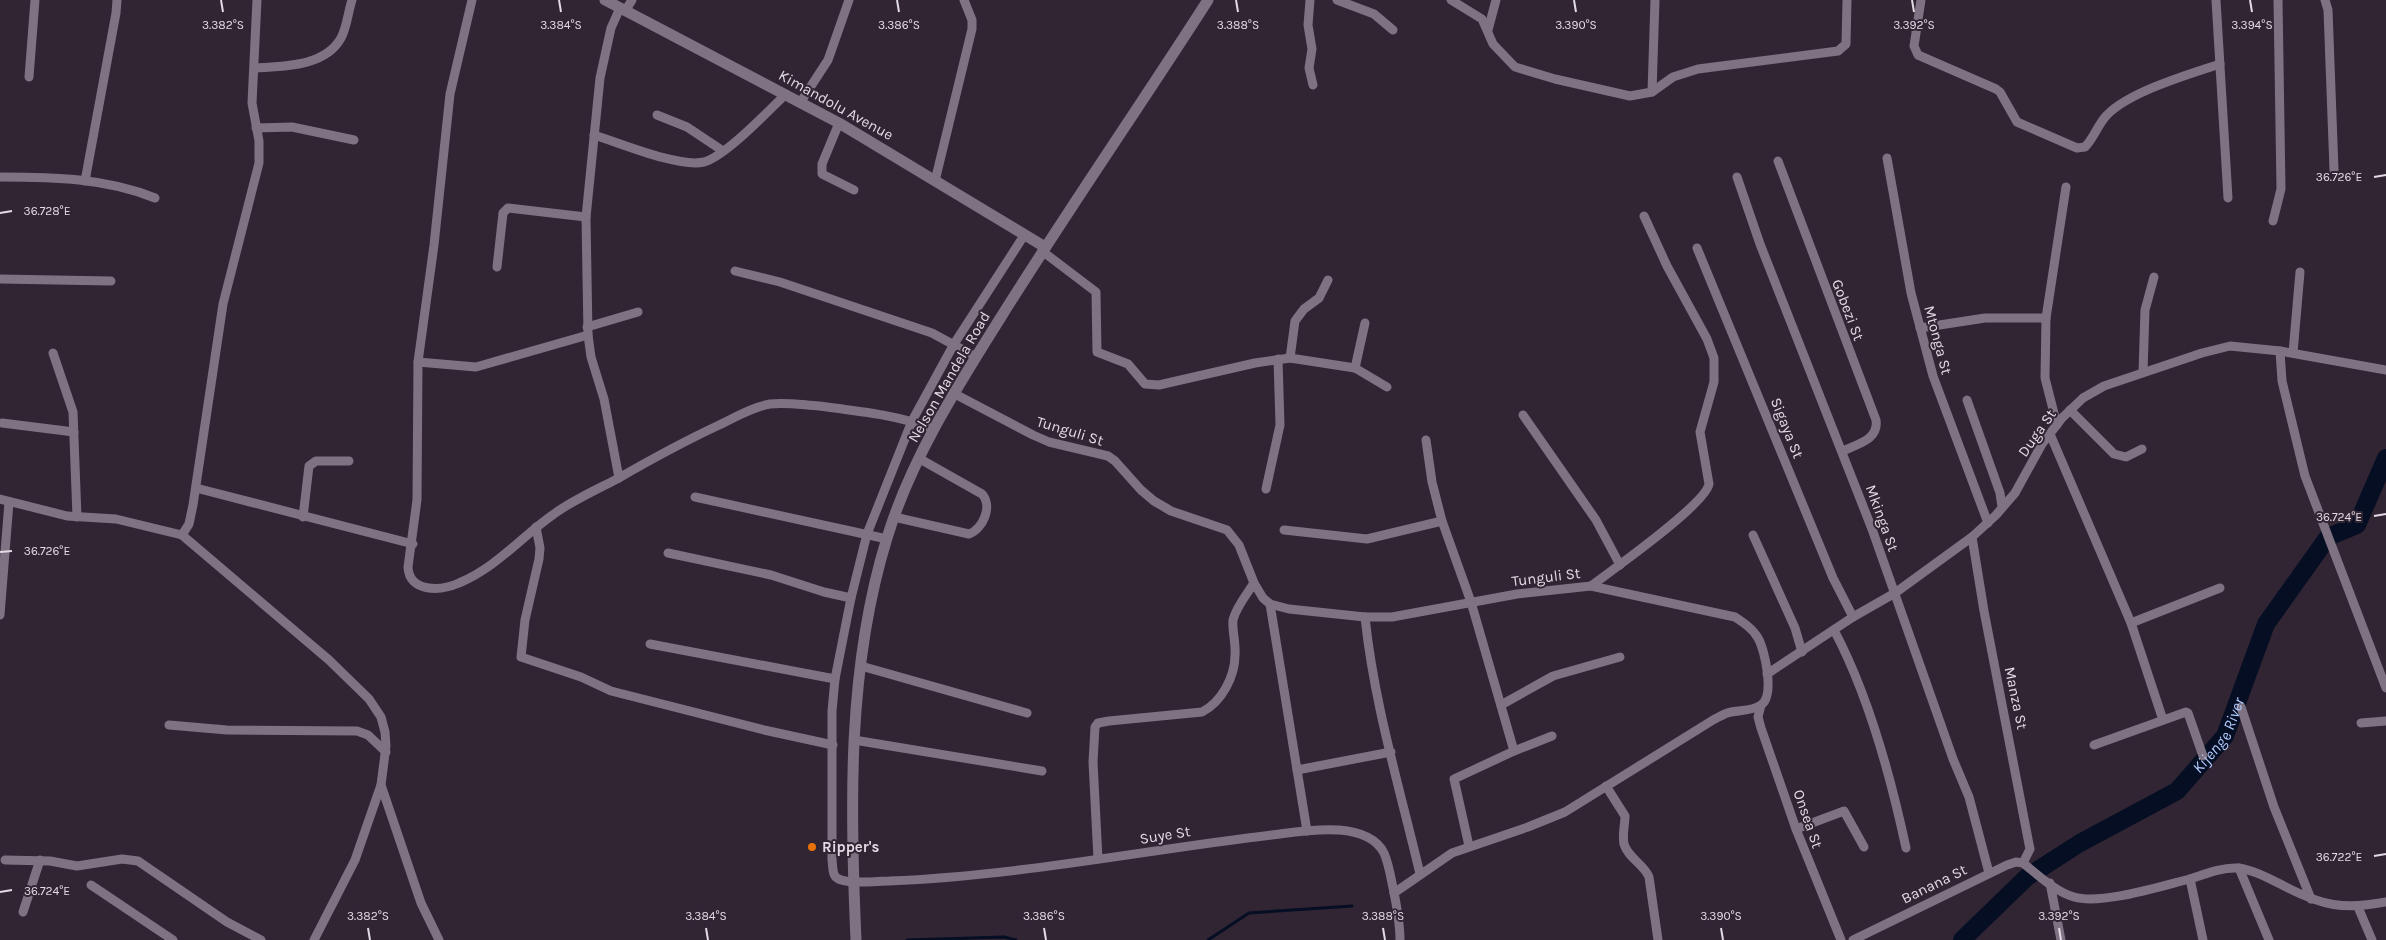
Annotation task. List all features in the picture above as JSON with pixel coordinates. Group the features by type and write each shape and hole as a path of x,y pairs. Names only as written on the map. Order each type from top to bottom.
{"main road":[{"name":"Kimandolu Avenue","path":"605,0 839,123 1025,234 1044,249"},
{"name":"Nelson Mandela Road","path":"856,940 854,740 861,666 874,593 894,517 934,429 954,393 1044,249 1208,0"}],"street":[{"path":"29,78 35,0"},
{"path":"85,181 117,0"},
{"path":"182,535 188,524 196,488 223,304 259,163 259,141 252,103 258,0"},
{"path":"255,68 293,65 323,56 337,44 342,36 352,0"},
{"path":"472,0 450,94 434,245 418,362 417,500 413,544 408,568 408,576 412,582 422,587 447,587 469,579 488,567 555,513 672,447 770,404 798,404 851,410 912,421 934,429"},
{"path":"619,478 604,399 591,357 587,331 586,217 600,78 611,28 622,10 632,0"},
{"path":"800,103 828,60 849,0"},
{"path":"935,181 972,29 972,20 964,0"},
{"path":"1310,0 1308,24 1312,49 1310,68 1313,85"},
{"path":"1337,0 1374,14 1393,30"},
{"path":"1452,0 1482,19 1500,53 1514,67 1526,72 1630,96 1652,92 1672,76 1698,69 1842,50 1846,44 1847,0"},
{"path":"1488,30 1496,0"},
{"path":"1652,92 1655,0"},
{"path":"1921,0 1914,46 1918,55 1996,89 2000,92 2017,122 2077,148 2085,148 2106,116 2118,106 2185,76 2220,64"},
{"path":"2216,0 2228,198"},
{"path":"2273,221 2281,189 2278,0"},
{"path":"2325,0 2328,10 2334,170"},
{"path":"594,135 686,163 703,162 722,151 786,94"},
{"path":"657,115 687,127 722,151"},
{"path":"839,123 822,164 822,174 854,190"},
{"path":"256,128 292,127 354,140"},
{"name":"Mtonga St","path":"1887,158 1911,293 1920,328 1946,416 1988,523"},
{"name":"Gobezi St","path":"1778,162 1876,420 1877,427 1873,435 1842,451"},
{"name":"Mkinga St","path":"1737,176 1760,244 1842,451 1895,593 1953,759 1970,797 1989,873"},
{"path":"0,178 85,181 135,190 155,198"},
{"path":"2057,425 2045,378 2046,318 2066,187"},
{"path":"497,267 503,213 508,208 586,217"},
{"path":"1591,586 1620,565 1697,502 1706,493 1709,484 1700,432 1714,382 1714,358 1709,344 1667,266 1644,216"},
{"path":"855,882 838,879 833,871 832,745 835,679 851,598 867,534 912,421 954,344 1025,234"},
{"name":"Sigaya St","path":"1697,248 1754,382 1827,563 1853,617"},
{"path":"1044,249 1096,292 1097,352 1128,364 1146,384 1159,384 1290,358 1355,368 1387,387"},
{"path":"734,271 805,290 932,334 976,357"},
{"path":"2293,353 2300,272"},
{"path":"2143,372 2145,310 2154,277"},
{"path":"0,280 111,281"},
{"path":"1290,358 1295,321 1304,309 1319,298 1328,280"},
{"path":"418,362 469,368 587,331 638,312"},
{"path":"1920,328 1985,318 2046,318"},
{"path":"1355,368 1365,323"},
{"name":"Duga St","path":"1767,674 1853,617 1895,593 1972,537 1988,523 2015,493 2042,444 2070,410 2083,398 2104,386 2220,347 2240,346 2280,351 2386,370"},
{"path":"2280,351 2282,381 2304,476 2381,664 2386,688"},
{"path":"53,354 71,402 74,432 76,517"},
{"path":"1266,489 1280,425 1278,359"},
{"name":"Tunguli St","path":"954,393 1049,442 1108,456 1115,460 1141,490 1154,501 1172,511 1227,530 1239,545 1254,583 1263,598 1270,604 1289,609 1365,617 1392,617 1517,594 1591,586 1735,617 1752,630 1758,638 1763,651 1768,688 1766,700 1761,705"},
{"path":"1967,400 2000,493 2002,508"},
{"path":"2070,410 2114,454 2126,457 2142,449"},
{"path":"1523,415 1596,520 1620,565"},
{"path":"2,423 74,432"},
{"path":"2050,434 2131,623 2163,720"},
{"path":"1426,440 1432,482 1442,521 1471,602 1514,751"},
{"path":"894,517 969,534 980,528 988,504 982,494 920,459"},
{"path":"303,517 309,466 316,461 349,461"},
{"path":"196,488 413,544"},
{"path":"695,498 887,539"},
{"path":"0,499 76,517 140,523 182,535 329,660 369,699 381,717 385,732 386,752 381,786 355,860 314,940"},
{"path":"0,616 10,502"},
{"path":"1284,530 1367,539 1442,521"},
{"path":"536,528 540,554 525,620 521,657 580,676 611,691 764,730 832,745"},
{"path":"1754,535 1795,628 1802,652"},
{"name":"Manza St","path":"1972,537 1984,611 2030,849 2026,865"},
{"path":"668,553 771,575 851,598"},
{"path":"1098,859 1092,762 1095,727 1098,723 1109,721 1202,712 1208,709 1223,693 1231,676 1235,654 1234,617 1254,583"},
{"path":"2131,623 2220,588"},
{"path":"1270,604 1307,831"},
{"path":"1365,617 1368,652 1420,874"},
{"path":"1834,630 1851,666 1868,713 1899,813 1906,848"},
{"path":"650,644 835,679"},
{"path":"1502,705 1553,676 1620,657"},
{"path":"861,666 1027,713"},
{"path":"1394,893 1452,853 1565,812 1713,720 1729,712 1761,705"},
{"name":"Onsea St","path":"1761,705 1758,712 1760,723 1796,829 1841,940"},
{"path":"2241,707 2274,808 2310,899"},
{"path":"2094,746 2163,720 2188,713 2203,756"},
{"path":"2361,723 2386,721"},
{"path":"169,725 227,730 357,731 368,734 386,752"},
{"path":"1469,846 1454,779 1514,751 1552,736"},
{"path":"854,740 1042,771"},
{"path":"1297,770 1391,752"},
{"path":"381,786 421,903 439,940"},
{"path":"1606,786 1625,816 1623,830 1626,849 1647,872 1649,877 1658,940"},
{"path":"1796,829 1844,811 1864,847"},
{"name":"Suye St","path":"855,882 921,880 984,874 1207,842 1307,831 1355,832 1368,836 1383,852 1400,922 1400,940"},
{"path":"5,860 40,860 77,866 122,859 138,861 233,926 261,940"},
{"path":"23,912 40,860"},
{"name":"Banana St","path":"1853,940 1989,873 2016,862 2026,865"},
{"path":"2026,865 2065,894 2075,897 2092,898 2132,893 2219,870 2239,868 2259,874 2310,899 2340,906 2358,907 2386,902"},
{"path":"2239,868 2269,940"},
{"path":"2190,879 2203,940"},
{"path":"2050,883 2061,940"},
{"path":"92,885 173,940"},
{"path":"2358,907 2372,940"}],"waterway":[{"name":"Kijenge River","path":"1962,940 2027,877 2080,843 2177,791 2225,736 2266,624 2328,537 2357,525 2386,458"},
{"path":"1208,940 1249,913 1352,906"},
{"path":"907,940 1004,937 1016,940"}],"place":[{"name":"Ripper's","path":"812,847"}]}
